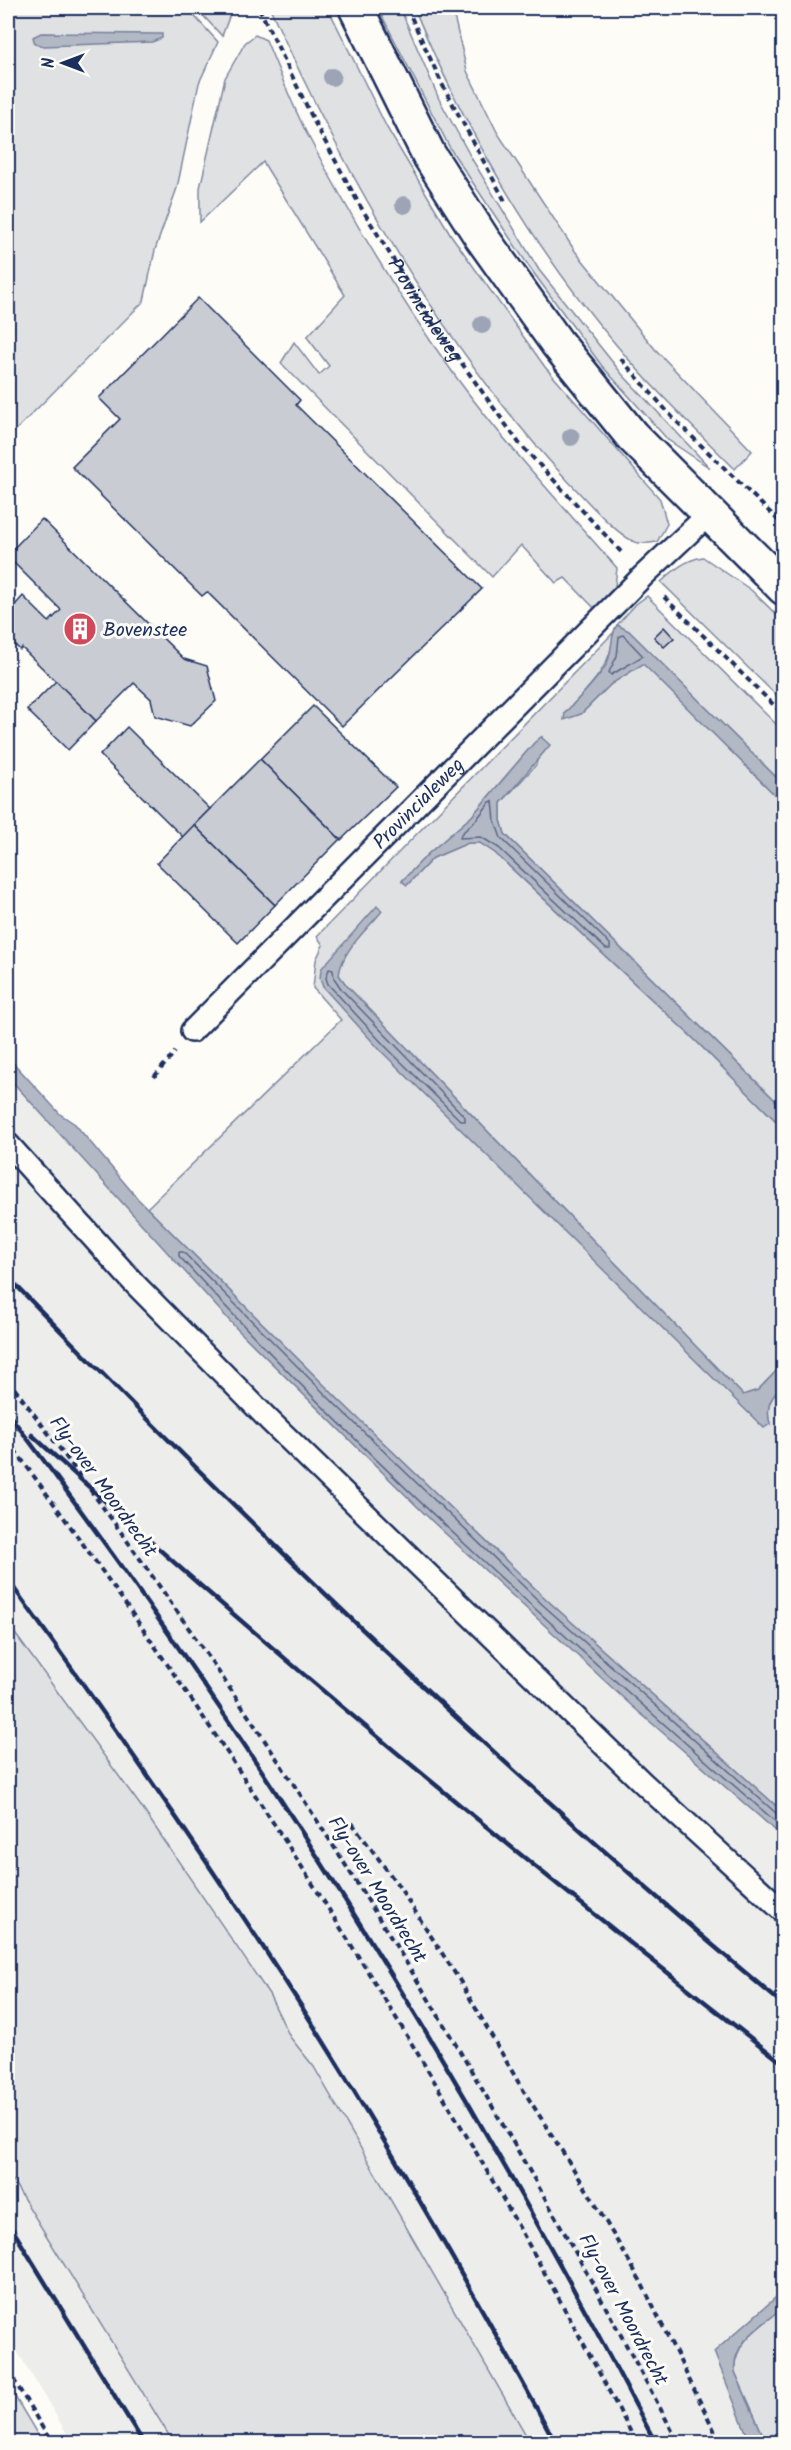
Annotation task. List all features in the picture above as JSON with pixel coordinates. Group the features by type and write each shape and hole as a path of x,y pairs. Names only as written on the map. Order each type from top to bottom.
{"main road":[{"path":"356,8 429,155 482,238 557,343 617,418 783,588"}],"lane":[{"name":"Provincialeweg","path":"192,1031 643,576 709,514"},
{"path":"8,1144 134,1283 269,1420 644,1783 783,1912"}],"path":[{"name":"Provincialeweg","path":"259,8 315,123 359,204 436,328 519,443 643,576 783,715"},
{"path":"407,8 442,84 508,208"},
{"path":"616,355 674,419 783,526"},
{"name":"Fly-over Moordrecht","path":"8,1380 200,1644 330,1840 448,2029 507,2129 569,2238 678,2442"},
{"path":"8,1442 176,1675 293,1850 356,1950 481,2158 636,2442"},
{"path":"352,1823 398,1885 590,2195 640,2280 720,2442"},
{"path":"8,2370 51,2442"}],"shaded area":[{"path":"8,8 187,8 218,42 199,83 177,188 155,250 144,301 8,438"},
{"path":"196,8 229,8 229,17 222,36"},
{"path":"270,8 328,8 387,128 451,235 545,367 660,499 667,524 657,542 641,543 631,540 602,516 523,430 480,375 400,257 364,195 330,133"},
{"path":"378,8 400,8 439,99 473,161 539,270 622,374 710,468 668,440 602,366 530,268 451,150"},
{"path":"414,8 452,8 467,71 497,132 575,251 655,349 752,451 735,469 632,363 557,269 529,228 478,142"},
{"path":"255,35 266,40 295,109 323,163 376,257 435,348 494,426 617,568 614,595 598,612 565,578 556,583 521,545 492,577 281,363 294,342 319,375 329,366 307,337 345,295 263,162 200,222 200,188 225,78 245,43"},
{"path":"703,557 751,590 783,621 783,702 661,582 685,563"},
{"path":"647,596 783,731 783,784 629,631 617,625 636,604"},
{"path":"613,633 608,657 597,677 565,713 581,714 611,684 643,663 783,803 783,1108 505,834 501,820 501,803 536,765 542,737 534,743 472,816 429,853 402,881 407,885 433,858 468,843 480,843 495,853 694,1039 783,1128 783,1364 758,1390 743,1395 347,986 339,975 340,965 346,954 321,969 770,1424 768,1412 770,1402 783,1384 783,1812 547,1600 340,1401 147,1208 341,1020 313,988 316,960 323,945 317,936"},
{"path":"8,1077 237,1329 434,1523 632,1706 784,1837 783,2301 761,2442 72,2442 8,2336"},
{"path":"8,1624 140,1805 269,1994 290,2037 314,2067 530,2442 173,2442 8,2173"},
{"path":"783,2308 783,2442 766,2442 735,2372 735,2361 738,2352 750,2335"},
{"path":"8,2385 42,2442 8,2442"}],"water":[{"path":"41,33 162,34 162,38 152,42 44,46 35,44 33,37"},
{"path":"617,625 629,631 783,784 783,803 643,664 611,684 581,714 564,720 565,713 606,665"},
{"path":"541,737 550,745 501,803 501,820 505,834 783,1108 783,1128 694,1039 495,853 480,843 468,843 433,858 407,885 402,881 429,853 472,816"},
{"path":"377,906 382,911 350,949 341,966 339,975 347,986 743,1395 758,1390 783,1364 783,1384 772,1398 769,1407 770,1424 764,1428 380,1050 323,987 320,979 321,969"},
{"path":"8,1057 60,1114 75,1124 138,1199 340,1401 547,1600 783,1812 783,1837 632,1706 434,1523 237,1329 8,1077"},
{"path":"783,2291 783,2308 750,2335 743,2343 735,2361 735,2372 766,2442 750,2442 714,2352"}],"building":[{"path":"198,298 300,400 296,405 482,589 342,726 207,592 202,596 72,467 120,419 99,398"},
{"name":"Bovenstee","path":"42,519 184,659 207,666 216,701 190,726 155,716 151,699 134,683 96,721 22,648 20,650 8,638 8,613 23,596 49,622 61,610 8,557 8,554"},
{"path":"664,627 674,638 664,647 654,637"},
{"path":"56,681 96,721 68,750 27,710"},
{"path":"313,706 396,787 341,840 260,759"},
{"path":"127,727 210,809 183,837 100,755"},
{"path":"260,759 340,839 275,905 194,825"},
{"path":"194,825 275,905 238,943 157,863"}],"railway":[{"path":"8,1277 195,1466 386,1652 582,1831 784,2005"},
{"path":"8,1413 99,1535 187,1659 354,1914 510,2175 655,2442"},
{"path":"32,1435 215,1598 402,1757 496,1835 784,2064"},
{"path":"8,1580 163,1798 238,1908 310,2020 436,2230 555,2442"},
{"path":"8,2222 143,2442"}],"place":[{"name":"Bovenstee","path":"80,629"}]}
